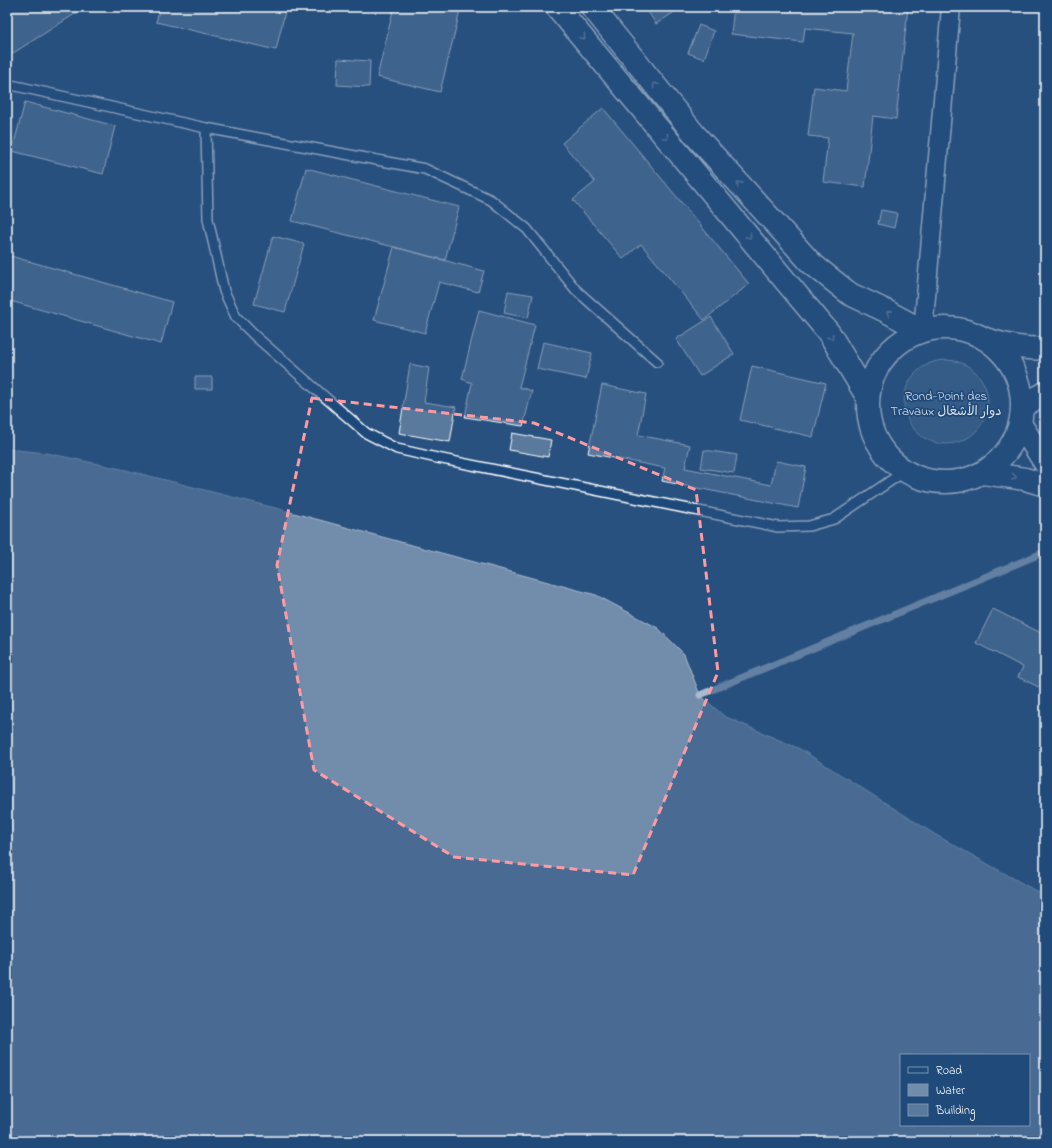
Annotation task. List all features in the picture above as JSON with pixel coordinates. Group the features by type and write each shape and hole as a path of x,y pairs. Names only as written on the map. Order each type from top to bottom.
{"main road":[{"path":"557,7 830,333 868,398"},
{"path":"592,7 695,135 810,263 850,294 923,331"},
{"path":"985,339 1001,351 1013,368 1021,386 1022,415 1013,444 1000,460 983,473 964,480 944,482 924,479 905,471 888,458 876,440 869,420 868,398 871,383 885,356 896,346 902,341 923,331 944,328 965,331 1012,347 1037,349 1045,348"},
{"path":"1022,415 1045,393"},
{"path":"1022,415 1045,463"},
{"path":"983,473 1025,479 1045,484"}],"street":[{"path":"923,331 951,7"}],"lane":[{"path":"7,84 206,128 425,169 490,200 527,229 576,290 657,362"},
{"path":"206,128 208,220 224,291 236,317 255,336 366,433 391,446 438,458 778,527 809,526 834,519 905,471"}],"highlighted area":[{"path":"312,398 534,423 696,490 718,672 633,875 454,857 314,770 277,565"}],"green space":[{"name":"Rond-Point des Travaux دوار الأشغال","path":"946,360 962,363 976,372 985,386 988,402 985,418 976,432 962,441 946,444 930,441 916,432 907,418 904,402 907,386 916,372 930,363"}],"water":[{"path":"7,449 47,453 126,470 279,509 596,595 658,628 684,654 700,695 724,716 800,749 936,835 1045,896 1045,1141 7,1141"}],"building":[{"path":"7,7 79,7 81,10 7,57"},
{"path":"160,7 286,7 276,50 156,22"},
{"path":"394,7 461,7 440,92 377,77"},
{"path":"645,7 669,7 673,13 656,24"},
{"path":"734,7 908,7 896,119 873,116 865,187 823,182 828,138 808,136 814,87 846,91 853,33 805,28 803,42 731,34"},
{"path":"699,25 714,31 704,59 688,53"},
{"path":"338,59 370,61 369,87 337,85"},
{"path":"25,102 115,126 103,174 12,151"},
{"path":"603,108 749,284 704,320 641,244 623,259 573,200 595,182 562,143"},
{"path":"306,168 459,207 445,260 292,221"},
{"path":"881,210 897,213 894,228 878,224"},
{"path":"273,236 304,244 285,312 254,304"},
{"path":"394,247 484,271 478,292 439,282 425,333 374,320"},
{"path":"7,255 172,302 161,344 7,300"},
{"path":"508,291 533,295 528,318 504,313"},
{"path":"479,310 535,325 519,387 532,391 523,426 465,417 472,383 462,379"},
{"path":"711,317 734,354 700,376 676,339"},
{"path":"543,342 592,353 586,379 537,369"},
{"path":"410,364 429,368 424,402 456,407 450,442 399,433"},
{"path":"752,366 826,383 813,437 740,420"},
{"path":"195,377 212,377 212,389 195,389"},
{"path":"602,385 646,394 638,435 690,445 685,468 771,485 776,461 806,467 798,508 662,481 665,468 588,453"},
{"path":"512,433 551,440 548,457 509,450"},
{"path":"704,450 737,455 734,473 701,468"},
{"path":"993,609 1045,635 1045,690 1018,677 1023,667 976,643"}],"waterway":[{"path":"700,695 1045,552"}]}
